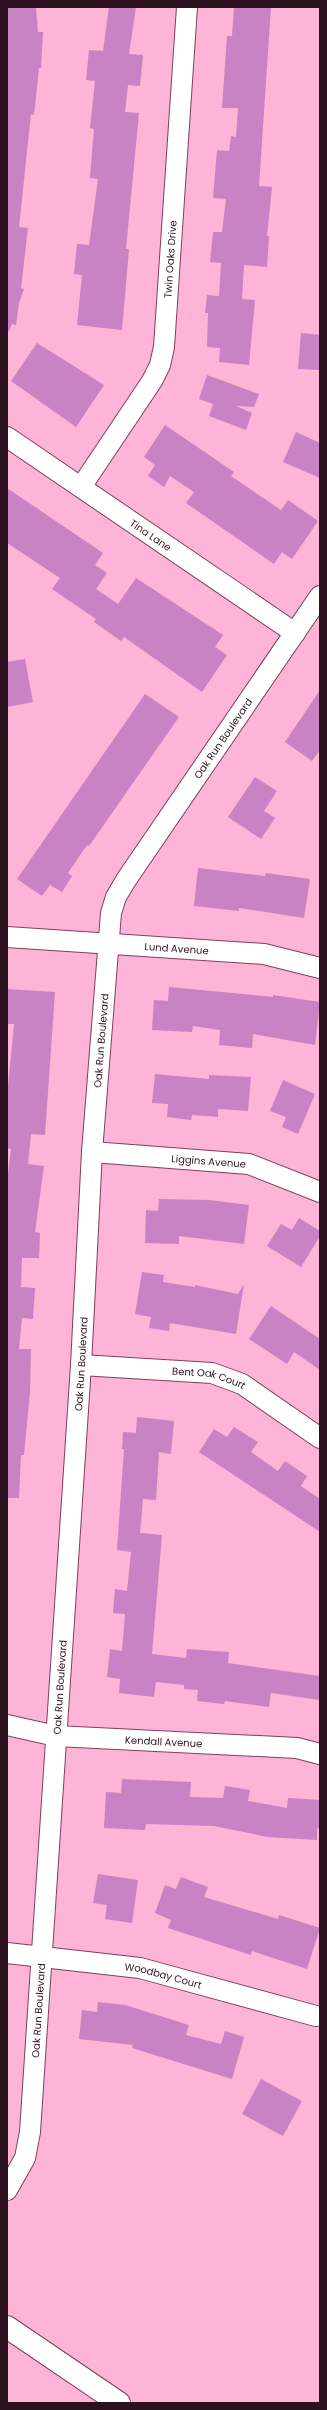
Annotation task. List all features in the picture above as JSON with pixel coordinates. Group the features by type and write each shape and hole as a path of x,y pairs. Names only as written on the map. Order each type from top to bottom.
{"street":[{"name":"Twin Oaks Drive","path":"81,487 152,381 160,365 164,347 187,7"},
{"name":"Tina Lane","path":"7,437 295,634"},
{"name":"Oak Run Boulevard","path":"7,2190 24,2158 30,2132 80,1365 92,1152 108,944 116,897 126,880 320,596"},
{"name":"Lund Avenue","path":"7,937 264,954 320,968"},
{"name":"Liggins Avenue","path":"92,1152 249,1164 320,1192"},
{"name":"Bent Oak Court","path":"80,1365 212,1373 242,1384 320,1438"},
{"name":"Kendall Avenue","path":"7,1725 56,1736 298,1748 320,1754"},
{"name":"Woodbay Court","path":"7,1953 41,1955 140,1968 316,2016"},
{"path":"7,2327 119,2403"}],"building":[{"path":"7,7 36,7 38,32 43,32 41,68 39,68 34,115 31,114 19,227 28,228 21,288 24,289 19,303 16,325 12,324 9,331 7,330"},
{"path":"109,7 136,7 129,54 143,55 140,86 128,85 125,112 139,113 126,249 129,249 122,330 77,325 82,275 74,274 77,244 89,245 98,179 90,178 94,129 90,128 95,81 86,80 89,50 103,51"},
{"path":"234,7 271,7 259,186 272,187 267,236 269,236 267,267 244,265 242,299 255,300 249,365 219,362 220,348 207,347 208,313 205,313 207,295 219,296 221,263 210,262 213,232 222,232 226,199 213,198 217,150 229,151 231,136 236,137 238,108 222,108 227,36 232,36"},
{"path":"301,333 320,335 320,370 298,369"},
{"path":"37,343 104,385 76,427 11,381"},
{"path":"207,375 259,394 254,407 236,406 252,413 246,430 209,416 213,404 199,399"},
{"path":"165,425 234,472 231,476 281,510 288,500 318,521 292,559 282,552 274,564 186,503 194,492 170,476 164,487 148,476 155,465 144,457"},
{"path":"296,432 320,443 320,478 283,462"},
{"path":"7,488 103,553 95,565 107,573 96,589 118,604 136,578 223,635 215,647 227,655 202,692 124,637 121,641 94,622 96,619 52,589 60,578 7,543"},
{"path":"25,659 33,702 7,707 7,662"},
{"path":"320,690 320,750 312,761 285,742"},
{"path":"145,694 179,717 89,846 87,845 68,873 72,876 62,892 50,885 42,896 17,879"},
{"path":"255,777 277,791 264,811 275,818 261,839 228,817"},
{"path":"198,868 265,876 266,873 310,879 304,918 239,908 239,911 194,906"},
{"path":"169,987 273,997 273,995 320,1002 315,1045 253,1034 252,1048 219,1045 220,1030 193,1026 192,1032 152,1030 154,1000 168,1001"},
{"path":"7,989 55,992 45,1135 31,1134 28,1164 44,1166 35,1232 40,1233 39,1258 22,1258 21,1287 35,1288 33,1319 22,1318 19,1349 31,1349 30,1392 24,1455 21,1455 19,1498 7,1498 7,1182 11,1149 7,1148 7,1097 14,1024 7,1024"},
{"path":"155,1074 209,1079 209,1075 251,1077 248,1111 218,1109 218,1117 192,1115 191,1120 167,1117 168,1104 152,1103"},
{"path":"283,1080 315,1094 298,1134 282,1127 286,1117 270,1111"},
{"path":"159,1199 209,1200 249,1205 244,1244 179,1236 179,1244 145,1243 146,1210 158,1211"},
{"path":"299,1218 320,1231 320,1236 301,1267 267,1246 281,1224 292,1230"},
{"path":"142,1272 164,1275 163,1282 195,1287 195,1285 238,1294 244,1284 236,1334 170,1323 169,1331 149,1328 151,1317 135,1314"},
{"path":"271,1306 320,1339 320,1370 294,1352 287,1364 249,1339"},
{"path":"137,1417 174,1421 171,1454 159,1452 156,1500 143,1499 140,1533 162,1535 152,1654 186,1658 187,1649 229,1652 228,1663 320,1676 320,1700 271,1693 269,1707 225,1701 224,1704 197,1701 198,1690 184,1689 184,1685 156,1682 154,1697 119,1693 120,1679 107,1677 110,1649 122,1651 125,1614 113,1613 115,1589 127,1591 131,1552 117,1550 124,1449 122,1449 123,1432 136,1433"},
{"path":"234,1427 258,1442 251,1452 278,1471 285,1461 307,1476 301,1486 320,1499 320,1532 199,1452 214,1429 227,1437"},
{"path":"122,1779 191,1782 190,1797 223,1798 225,1786 250,1790 248,1801 287,1808 288,1798 320,1800 320,1829 317,1828 317,1840 268,1837 214,1826 146,1824 145,1830 104,1828 106,1792 121,1793"},
{"path":"98,1874 138,1880 132,1923 105,1919 107,1905 93,1903"},
{"path":"181,1877 208,1887 204,1897 278,1919 279,1915 320,1928 307,1969 252,1951 251,1955 168,1928 171,1920 155,1913 165,1885 176,1889"},
{"path":"98,2002 125,2005 189,2025 186,2035 221,2044 225,2031 244,2037 232,2079 132,2048 133,2045 79,2039 82,2010 97,2012"},
{"path":"261,2079 302,2101 283,2136 242,2114"}]}
